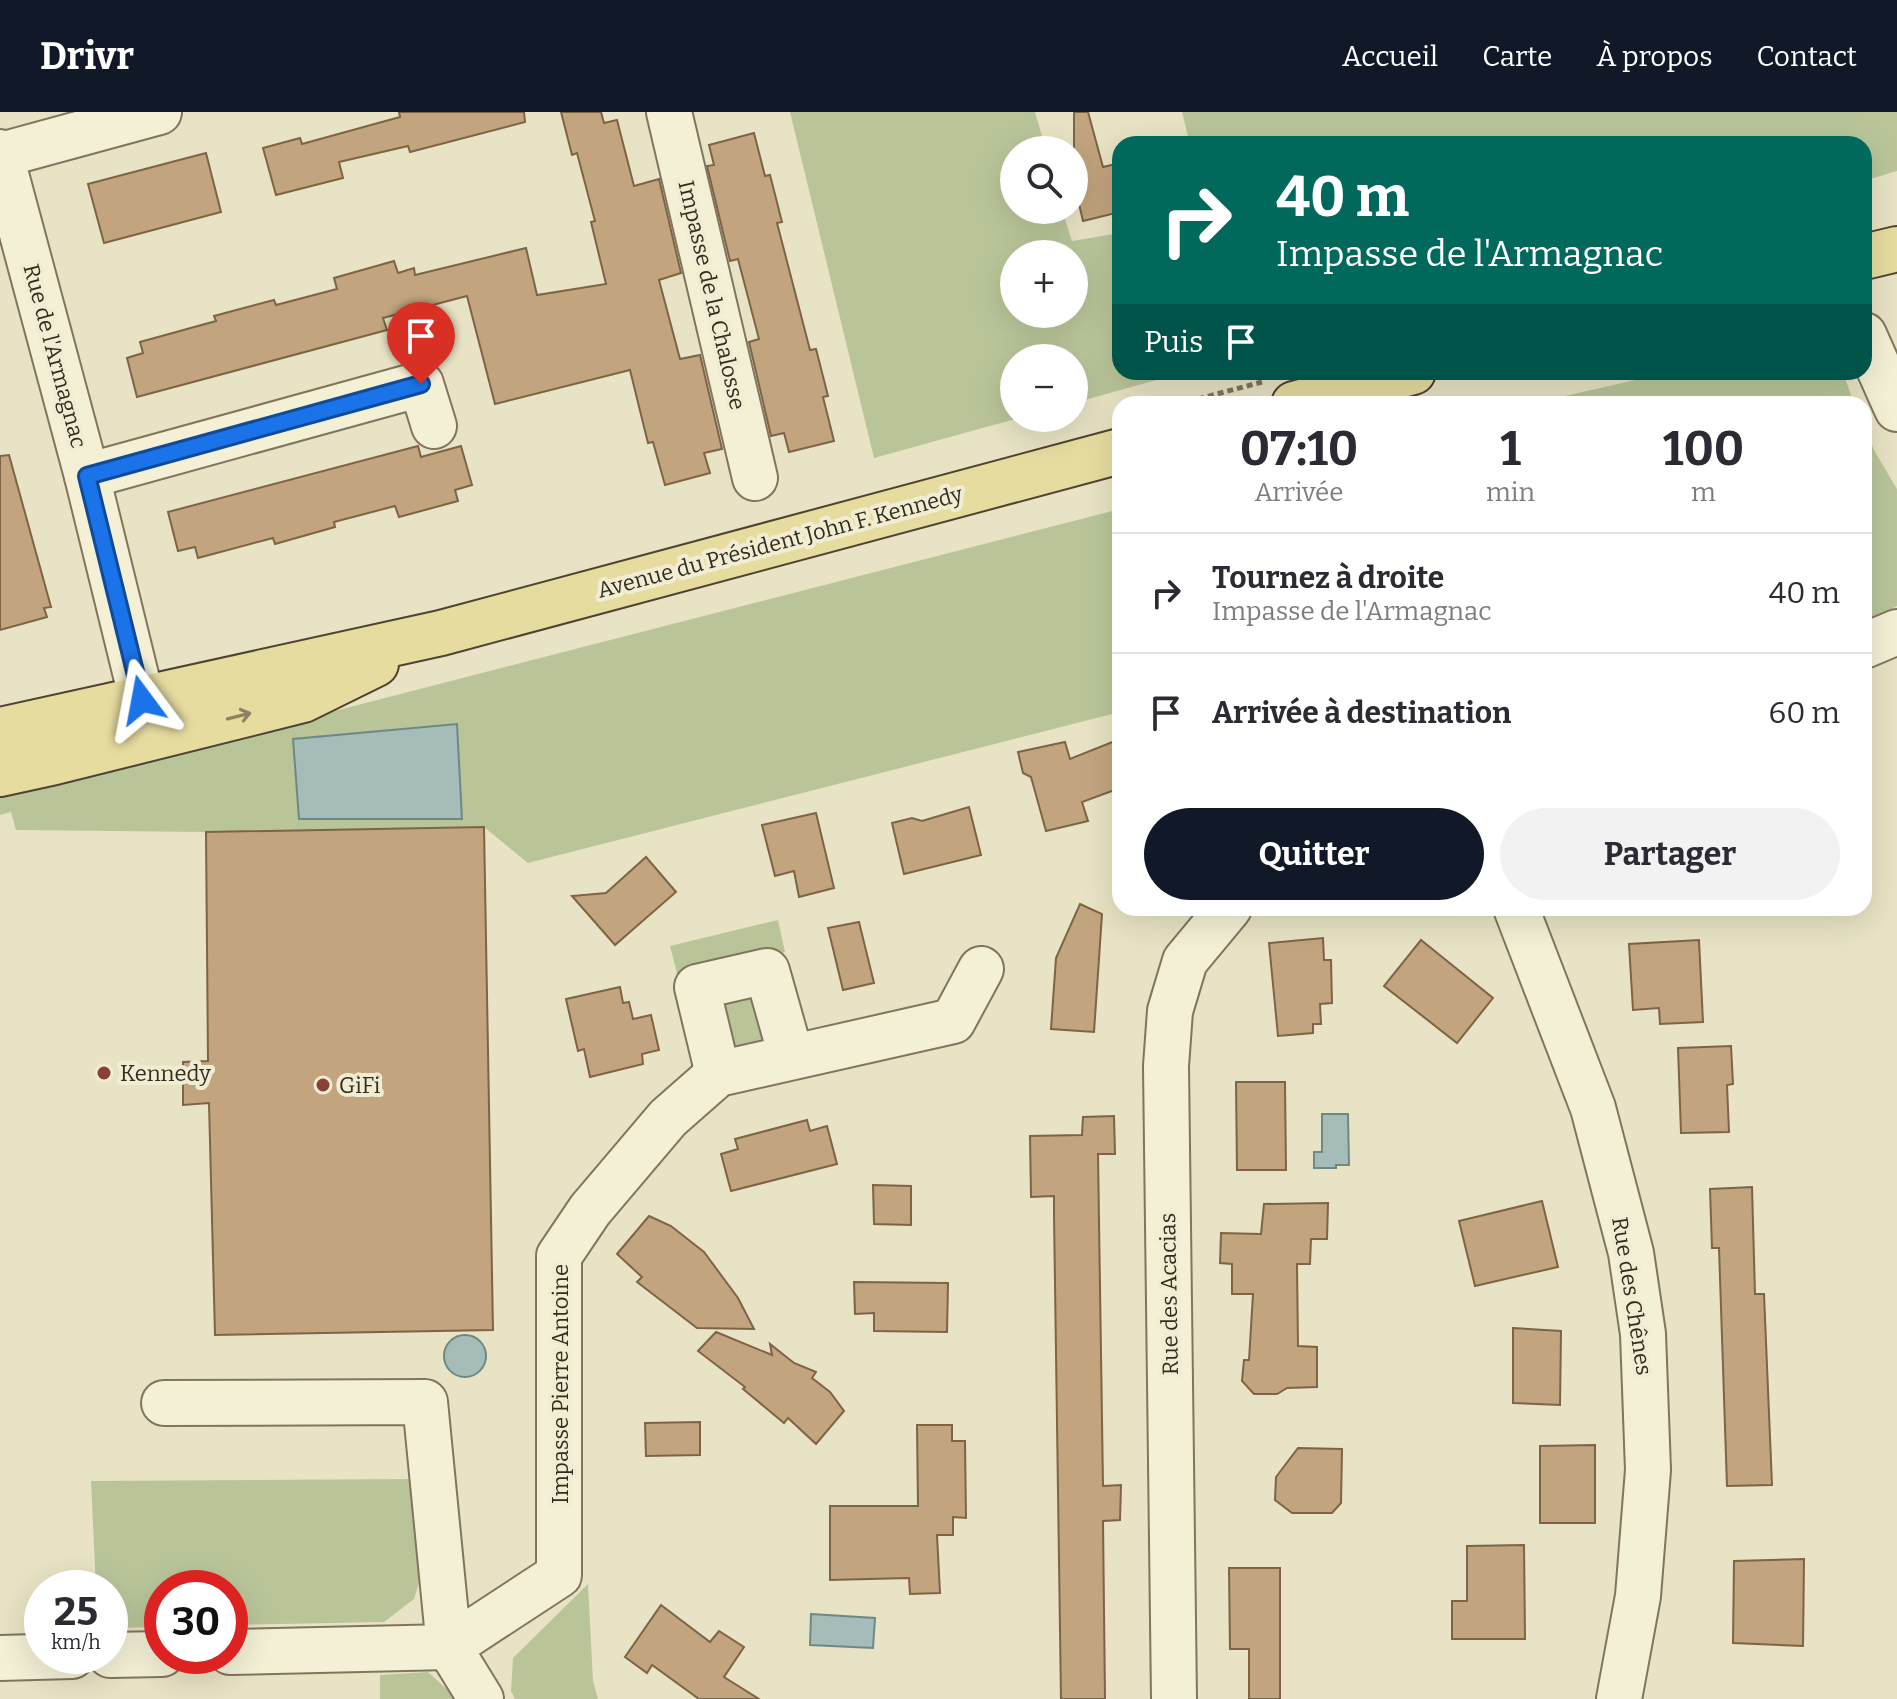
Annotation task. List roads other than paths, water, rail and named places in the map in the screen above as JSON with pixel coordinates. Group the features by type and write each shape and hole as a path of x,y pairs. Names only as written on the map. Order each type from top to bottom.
{"main road":[{"path":"1872,255 1897,249"},
{"path":"1281,392 1360,380"},
{"name":"Avenue du Président John F. Kennedy","path":"0,730 441,633 1112,453"},
{"name":"Avenue du Président John F. Kennedy","path":"0,774 303,700 441,633"},
{"path":"0,753 130,722 142,700 177,732"}],"street":[{"path":"0,154 159,112"},
{"name":"Impasse de la Chalosse","path":"669,112 755,478"},
{"name":"Rue de l'Armagnac","path":"0,154 87,476 142,700"},
{"path":"1872,353 1897,409"},
{"path":"87,476 421,384 434,426"},
{"path":"1872,643 1897,632"},
{"name":"Rue des Acacias","path":"1174,1699 1166,1066 1170,1011 1185,961 1222,916"},
{"name":"Rue des Chênes","path":"1519,916 1593,1108 1631,1253 1643,1334 1648,1470 1638,1596 1619,1699"},
{"name":"Impasse Pierre Antoine","path":"449,1647 559,1575 559,1256 590,1210 659,1128 718,1074 953,1021 981,969"},
{"path":"718,1074 697,987 767,971 791,1056"},
{"path":"164,1403 425,1402 449,1647 481,1699"},
{"path":"248,1652 449,1647"},
{"path":"0,1658 24,1657"}],"water":[{"path":"457,724 462,819 299,819 293,739"},
{"path":"1322,1114 1348,1114 1349,1165 1314,1168 1314,1152 1322,1152"},
{"path":"465,1335 480,1341 486,1356 480,1371 465,1377 450,1371 444,1356 450,1341"},
{"path":"811,1614 875,1618 873,1648 810,1645"}],"place":[{"name":"Kennedy","path":"104,1073"},
{"name":"GiFi","path":"323,1085"}]}
